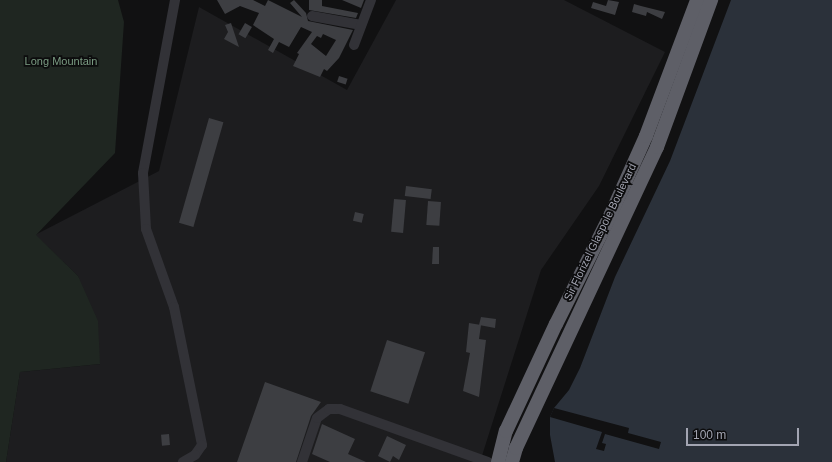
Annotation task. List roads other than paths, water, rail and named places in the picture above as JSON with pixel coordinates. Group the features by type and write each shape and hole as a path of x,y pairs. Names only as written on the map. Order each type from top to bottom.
{"highway":[{"name":"Sir Florizel Glaspole Boulevard","path":"498,462 506,431 556,324 611,214 646,136 696,0"},
{"name":"Sir Florizel Glaspole Boulevard","path":"512,462 516,448 657,147 711,0"}],"street":[{"path":"175,0 143,173 146,230 174,307 202,445 195,455 183,462"},
{"path":"354,45 371,0"},
{"path":"312,16 361,25"},
{"path":"302,462 318,418 329,409 340,409 488,462"}],"park label":[{"name":"Long Mountain","path":"61,61"}]}
